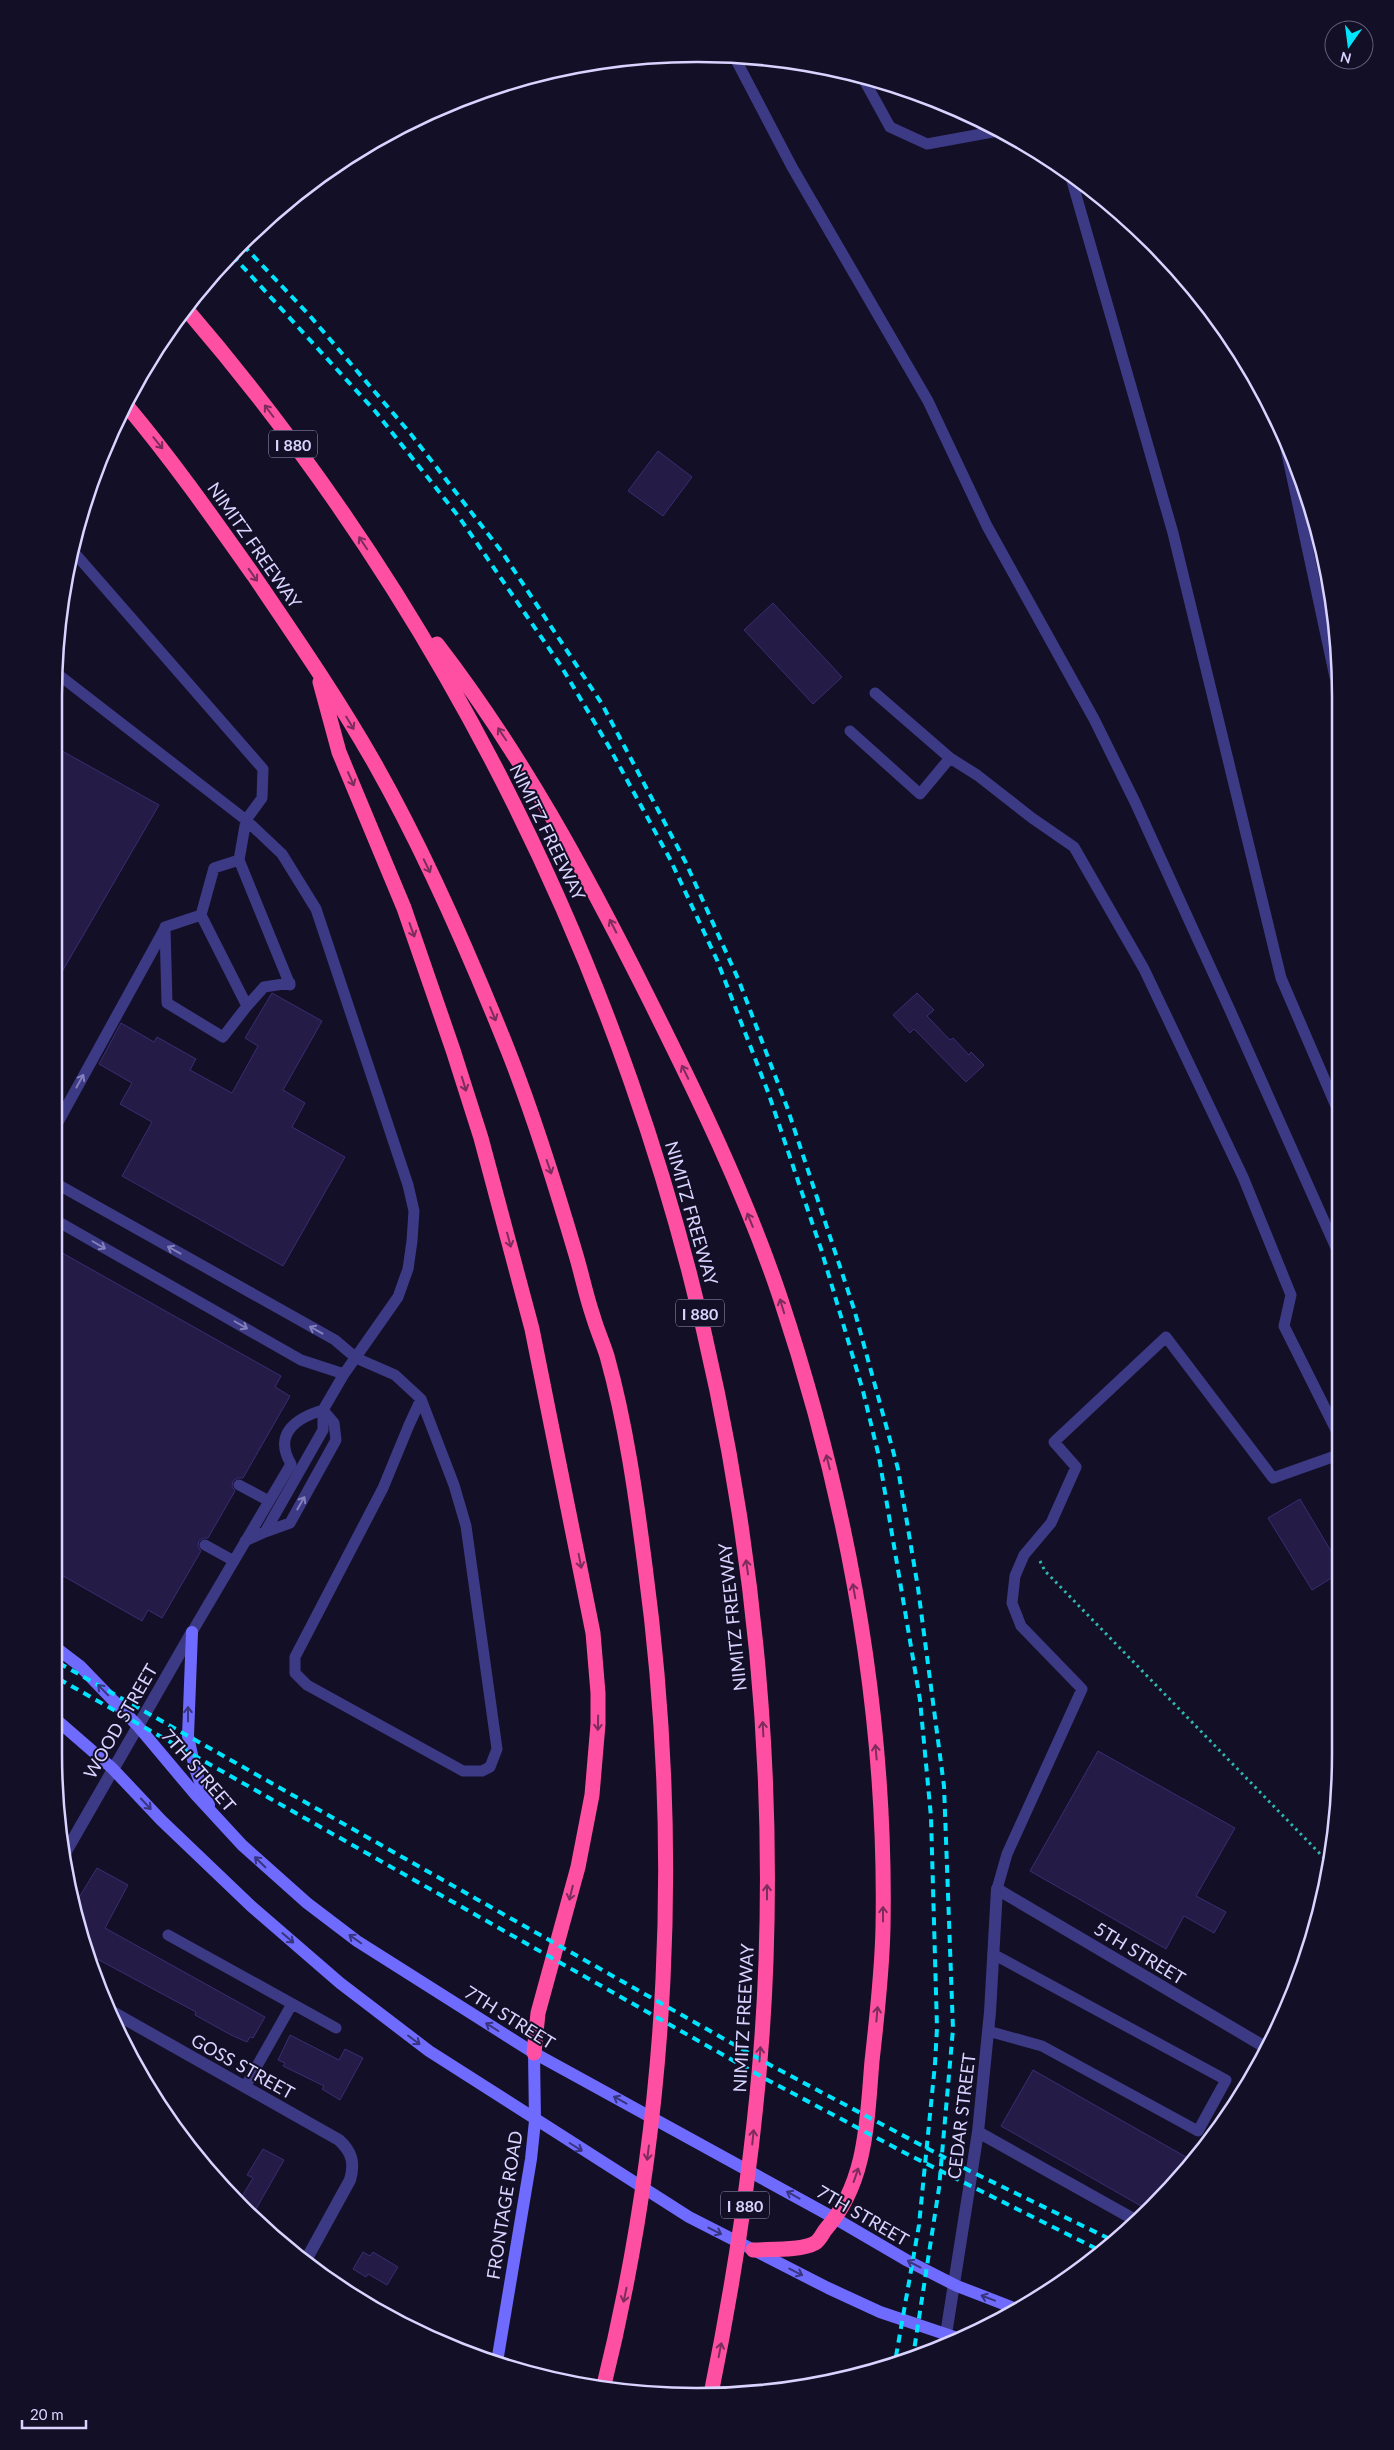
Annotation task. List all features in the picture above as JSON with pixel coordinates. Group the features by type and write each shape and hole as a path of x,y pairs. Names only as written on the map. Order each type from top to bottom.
{"highway":[{"name":"NIMITZ FREEWAY","path":"191,315 283,430 338,506 390,584 475,728 506,786 566,913 602,999 646,1122 676,1220 699,1310 720,1401 752,1604 762,1725 766,1817 767,1921 764,2005 757,2102 743,2218 712,2387"},
{"name":"NIMITZ FREEWAY","path":"131,411 187,479 316,666 378,770 474,967 527,1104 557,1190 592,1316 606,1353 635,1499 657,1674 666,1861 665,1954 658,2052 646,2164 634,2247 605,2380"},
{"path":"390,584 452,664 506,741 556,821 608,916 695,1093 737,1188 779,1296 820,1432 842,1524 865,1659 876,1755 883,1887 881,1963 865,2138 853,2184 836,2219 814,2243 788,2249 753,2250"},
{"path":"316,666 339,752 404,908 453,1050 486,1156 532,1329 590,1608 598,1693 595,1770 583,1846 538,2013 534,2053"}],"main road":[{"path":"192,1632 188,1736 195,1769 212,1812"},
{"name":"7TH STREET","path":"62,1652 80,1666 137,1725 212,1812 270,1872 314,1909 357,1941 534,2053 836,2219 872,2241 957,2286 1008,2306"},
{"path":"62,1725 112,1768 161,1820 251,1906 340,1983 429,2051 535,2121 689,2217 828,2288 880,2312 949,2335"},
{"name":"FRONTAGE ROAD","path":"498,2356 535,2121 534,2053"}],"street":[{"name":"WOOD STREET","path":"70,1845 112,1768 192,1632"},
{"name":"CEDAR STREET","path":"946,2336 978,2132 988,2031 997,1889"},
{"name":"5TH STREET","path":"997,1889 1260,2044"},
{"name":"GOSS STREET","path":"120,2016 339,2140 348,2149 352,2158 353,2170 350,2180 309,2254"},
{"path":"978,2132 1130,2217"}],"lane":[{"path":"738,64 792,167 928,401 987,526 1094,719 1135,802 1332,1239"},
{"path":"867,86 890,127 927,144 987,133"},
{"path":"1074,187 1173,533 1281,978 1332,1097"},
{"path":"1292,478 1330,652"},
{"path":"78,557 263,769 262,798 246,820 239,860 290,984 264,988 223,1037 167,1003 166,927"},
{"path":"63,678 246,820 282,854 316,909 408,1185 414,1211 408,1269 398,1297 344,1374 323,1410 323,1430 265,1532"},
{"path":"875,693 950,758 977,775 1032,818 1074,847 1144,969 1243,1177 1291,1295 1284,1326 1332,1422"},
{"path":"850,731 920,794 950,758"},
{"path":"239,860 214,868 201,915 247,1006"},
{"path":"62,1115 166,927 201,915"},
{"path":"62,1187 335,1340 356,1358 395,1375 422,1399 454,1484 466,1526 497,1749 490,1767 482,1771 462,1771 306,1685 295,1673 294,1657 383,1488 408,1425 422,1399"},
{"path":"62,1224 301,1360 344,1374"},
{"path":"997,1889 1008,1854 1082,1689 1021,1626 1012,1602 1016,1576 1024,1555 1036,1538 1051,1523 1076,1467 1054,1442 1166,1337 1273,1478 1332,1457"},
{"path":"192,1632 291,1464 283,1446 287,1434 295,1422 304,1416 323,1410"},
{"path":"245,1542 290,1523 336,1440 334,1423 323,1410"},
{"path":"239,1485 269,1501"},
{"path":"204,1545 234,1561"},
{"path":"168,1935 336,2028"},
{"path":"988,2031 1042,2046 1198,2131 1226,2080 993,1954"},
{"path":"245,2087 292,2004"}],"path":[{"path":"1036,1538 1040,1560 1045,1570 1323,1856"}],"building":[{"path":"658,451 692,477 663,516 628,491"},
{"path":"773,603 842,677 813,704 744,630"},
{"path":"62,751 159,805 62,972"},
{"path":"272,993 322,1021 283,1090 305,1103 292,1127 345,1157 283,1266 122,1176 152,1122 120,1104 132,1083 99,1064 121,1023 154,1042 157,1037 196,1059 190,1070 232,1093 258,1046 245,1038"},
{"path":"917,993 934,1010 927,1016 950,1040 953,1038 969,1055 971,1052 984,1065 966,1082 914,1029 910,1033 893,1015"},
{"path":"62,1253 281,1376 275,1387 290,1396 243,1478 233,1481 232,1486 235,1491 208,1538 199,1541 198,1546 201,1551 162,1618 148,1610 142,1621 62,1575"},
{"path":"1300,1499 1332,1553 1332,1578 1312,1590 1268,1518"},
{"path":"1098,1751 1235,1828 1196,1896 1226,1912 1214,1933 1184,1916 1166,1949 1030,1871"},
{"path":"97,1868 128,1885 105,1928 265,2017 253,2038 250,2037 247,2042 231,2035 195,2015 196,2012 97,1959 79,1897"},
{"path":"290,2035 339,2060 345,2049 363,2058 340,2100 322,2089 324,2086 283,2066 285,2063 278,2060"},
{"path":"1033,2070 1186,2157 1141,2206 1001,2126"},
{"path":"263,2149 284,2160 256,2209 242,2196 253,2178 247,2175"},
{"path":"363,2252 370,2256 373,2252 398,2267 387,2285 368,2274 366,2277 353,2269"}],"railway":[{"path":"247,249 310,316 410,433 502,552 602,704 686,863 739,981 787,1107 854,1309 898,1469 918,1588 944,1786 953,2029 939,2188 914,2349"},
{"path":"237,260 375,411 459,517 561,666 608,745 670,859 717,960 768,1092 821,1249 863,1391 879,1457 920,1700 931,1817 937,2028 935,2064 919,2225 896,2355"},
{"path":"62,1665 772,2066 970,2171 1106,2237"},
{"path":"62,1681 764,2078 907,2154 1094,2247"}]}
